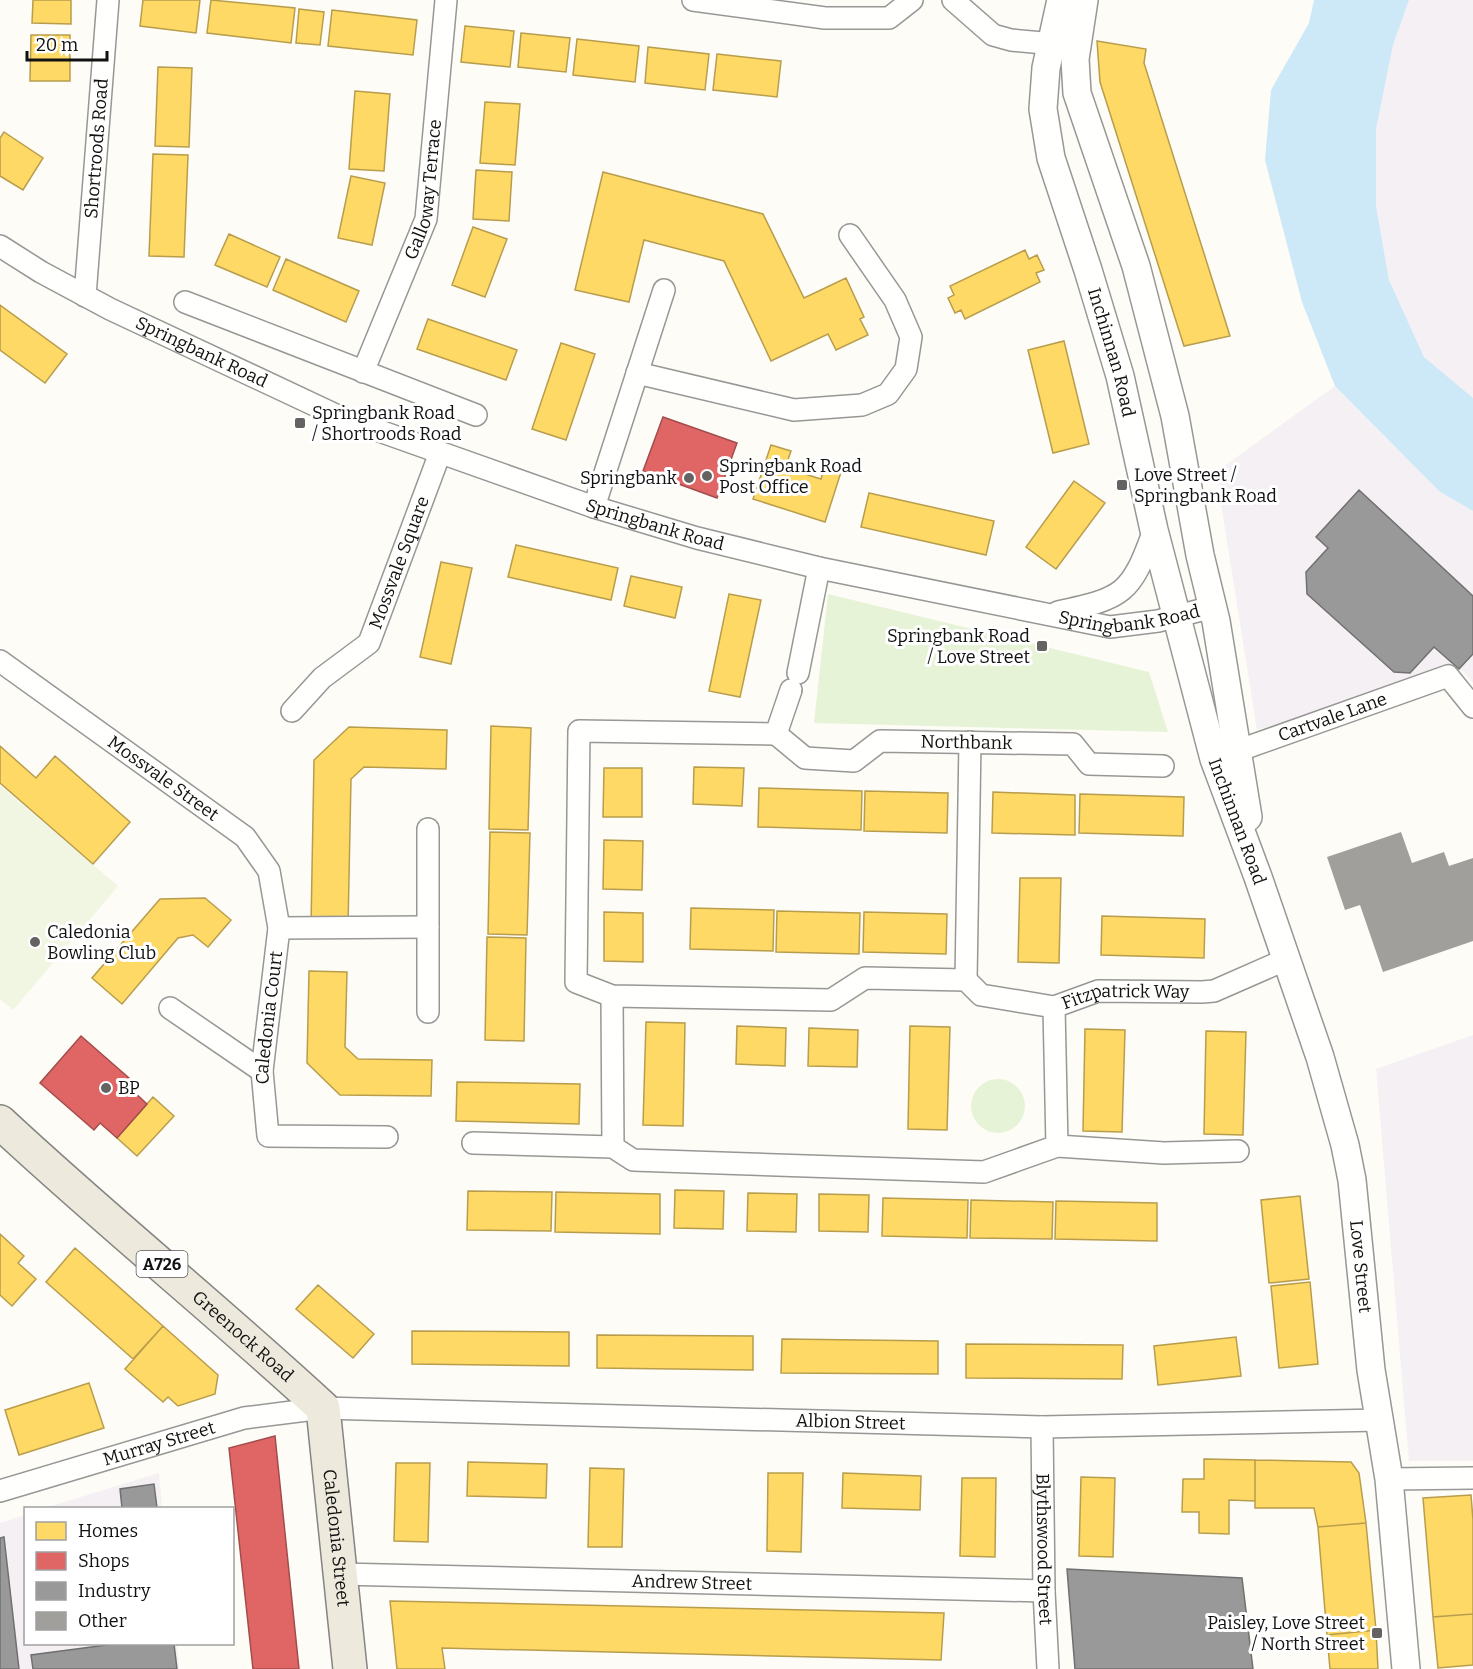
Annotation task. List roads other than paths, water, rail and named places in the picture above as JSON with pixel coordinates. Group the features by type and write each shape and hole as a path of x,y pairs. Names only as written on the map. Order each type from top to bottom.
{"main road":[{"name":"Greenock Road","path":"0,1122 66,1184 250,1341 323,1408"},
{"name":"Caledonia Street","path":"323,1408 350,1669"}],"street":[{"name":"Shortroods Road","path":"85,296 108,0"},
{"name":"Galloway Terrace","path":"363,372 426,219 446,0"},
{"path":"693,0 825,18 890,18 912,0"},
{"path":"953,0 993,35 1011,40 1077,46"},
{"name":"Inchinnan Road","path":"1061,0 1046,68 1043,109 1051,158 1120,376 1154,530 1177,616 1226,755 1258,877"},
{"name":"Inchinnan Road","path":"1084,0 1077,46 1075,78 1077,93 1136,266 1177,426 1200,555 1213,607 1226,755"},
{"path":"637,373 794,410 862,405 888,394 906,369 911,337 895,300 850,235"},
{"name":"Springbank Road","path":"0,246 85,296 340,417 594,507 697,538 819,568 1110,627 1132,626 1213,607"},
{"path":"594,507 664,290"},
{"path":"184,302 476,415"},
{"name":"Mossvale Square","path":"292,711 322,678 369,643 440,453"},
{"path":"1049,614 1097,604 1116,596 1134,578 1154,530"},
{"path":"819,568 794,682 776,734 579,730 576,982 612,996 831,1000 865,978 966,980 970,742"},
{"name":"Mossvale Street","path":"0,661 245,837 269,871 279,928"},
{"name":"Cartvale Lane","path":"1226,755 1449,676 1473,707"},
{"name":"Northbank","path":"776,734 805,758 854,761 880,741 1073,744 1089,764 1163,766"},
{"path":"428,829 428,1012"},
{"name":"Love Street","path":"1258,877 1320,1057 1345,1145 1352,1180 1371,1370 1389,1479 1406,1669"},
{"name":"Caledonia Court","path":"387,1137 268,1136 262,1071 279,928 428,927"},
{"name":"Fitzpatrick Way","path":"966,980 981,995 1054,1007 1098,991 1214,991 1287,959"},
{"path":"612,996 613,1146"},
{"path":"1054,1007 1058,1146"},
{"path":"170,1008 262,1071"},
{"path":"473,1143 613,1146 633,1160 984,1172 1058,1146 1164,1153 1238,1151"},
{"name":"Albion Street","path":"323,1408 1042,1427 1380,1420"},
{"name":"Murray Street","path":"0,1491 243,1418 323,1408"},
{"name":"Blythswood Street","path":"1042,1427 1044,1591 1048,1669"},
{"path":"1389,1479 1473,1478"},
{"name":"Andrew Street","path":"340,1574 1044,1591"}],"water":[{"path":"1314,0 1409,0 1393,45 1376,129 1376,206 1389,280 1424,357 1473,398 1473,511 1439,491 1335,386 1302,302 1265,160 1271,90 1309,23"}],"place":[{"name":"Springbank Road / Shortroods Road","path":"300,423"},
{"name":"Springbank Road Post Office","path":"707,476"},
{"name":"Springbank","path":"689,478"},
{"name":"Love Street / Springbank Road","path":"1122,485"},
{"name":"Springbank Road / Love Street","path":"1042,646"},
{"name":"Caledonia Bowling Club","path":"35,942"},
{"name":"BP","path":"106,1088"},
{"name":"Paisley, Love Street / North Street","path":"1377,1633"}]}
